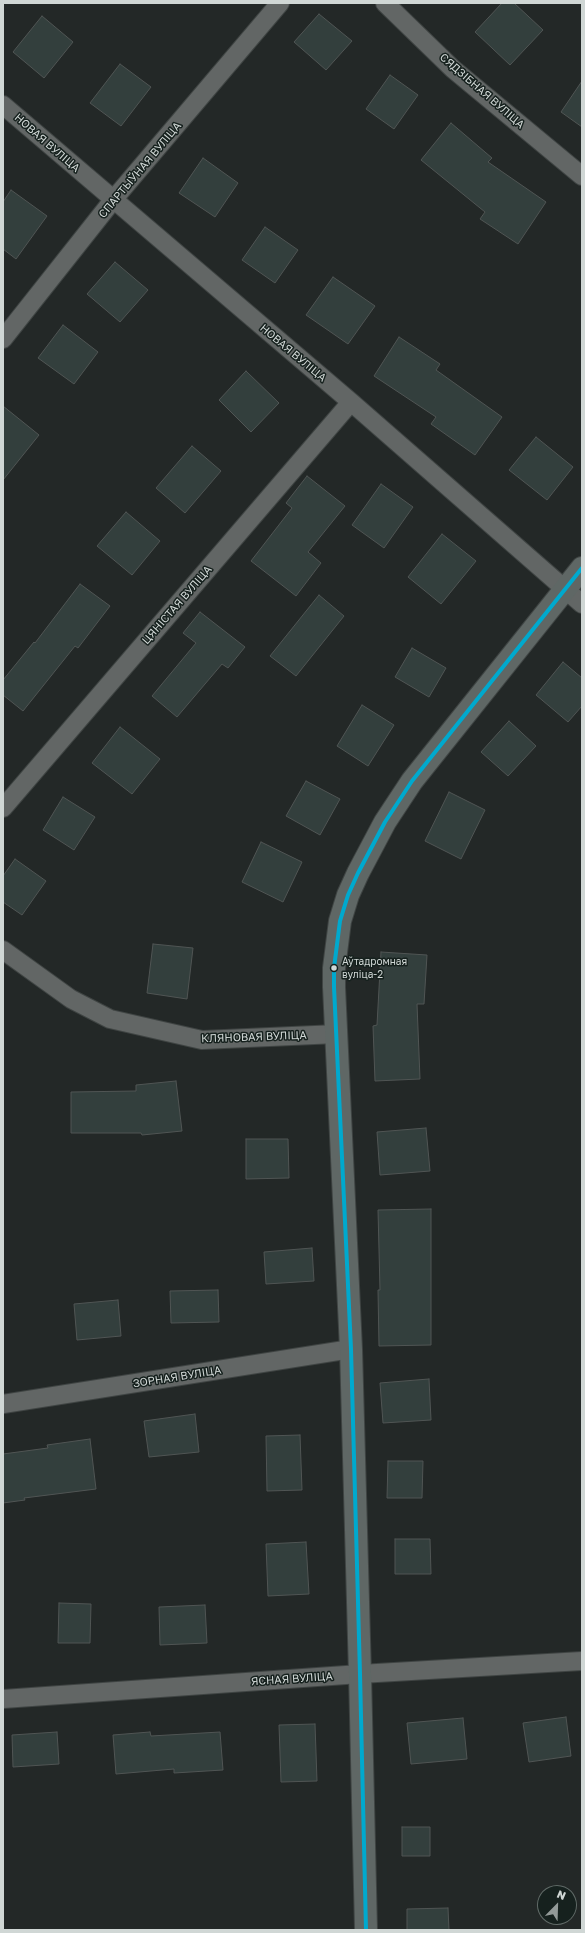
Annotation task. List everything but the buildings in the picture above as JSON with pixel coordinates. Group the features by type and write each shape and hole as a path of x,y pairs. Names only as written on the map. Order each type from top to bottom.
{"street":[{"name":"СПАРТЫЎНАЯ ВУЛІЦА","path":"3,339 113,200 280,3"},
{"name":"СЯДЗІБНАЯ ВУЛІЦА","path":"385,3 453,69 582,176"},
{"name":"НОВАЯ ВУЛІЦА","path":"3,105 351,402 582,604"},
{"name":"ЦЯНІСТАЯ ВУЛІЦА","path":"3,808 351,402"},
{"path":"366,1930 350,1350 334,968 340,921 348,895 358,873 385,822 412,781 582,568"},
{"name":"КЛЯНОВАЯ ВУЛІЦА","path":"3,950 71,999 117,1020 202,1040 337,1034"},
{"name":"ЗОРНАЯ ВУЛІЦА","path":"3,1404 350,1350"},
{"name":"ЯСНАЯ ВУЛІЦА","path":"3,1699 360,1674 582,1661"}],"transit line":[{"path":"366,1930 351,1349 334,987 334,968 340,921 348,895 358,873 385,822 412,781 582,568"}],"place":[{"name":"Аўтадромная вуліца-2","path":"334,968"}]}
